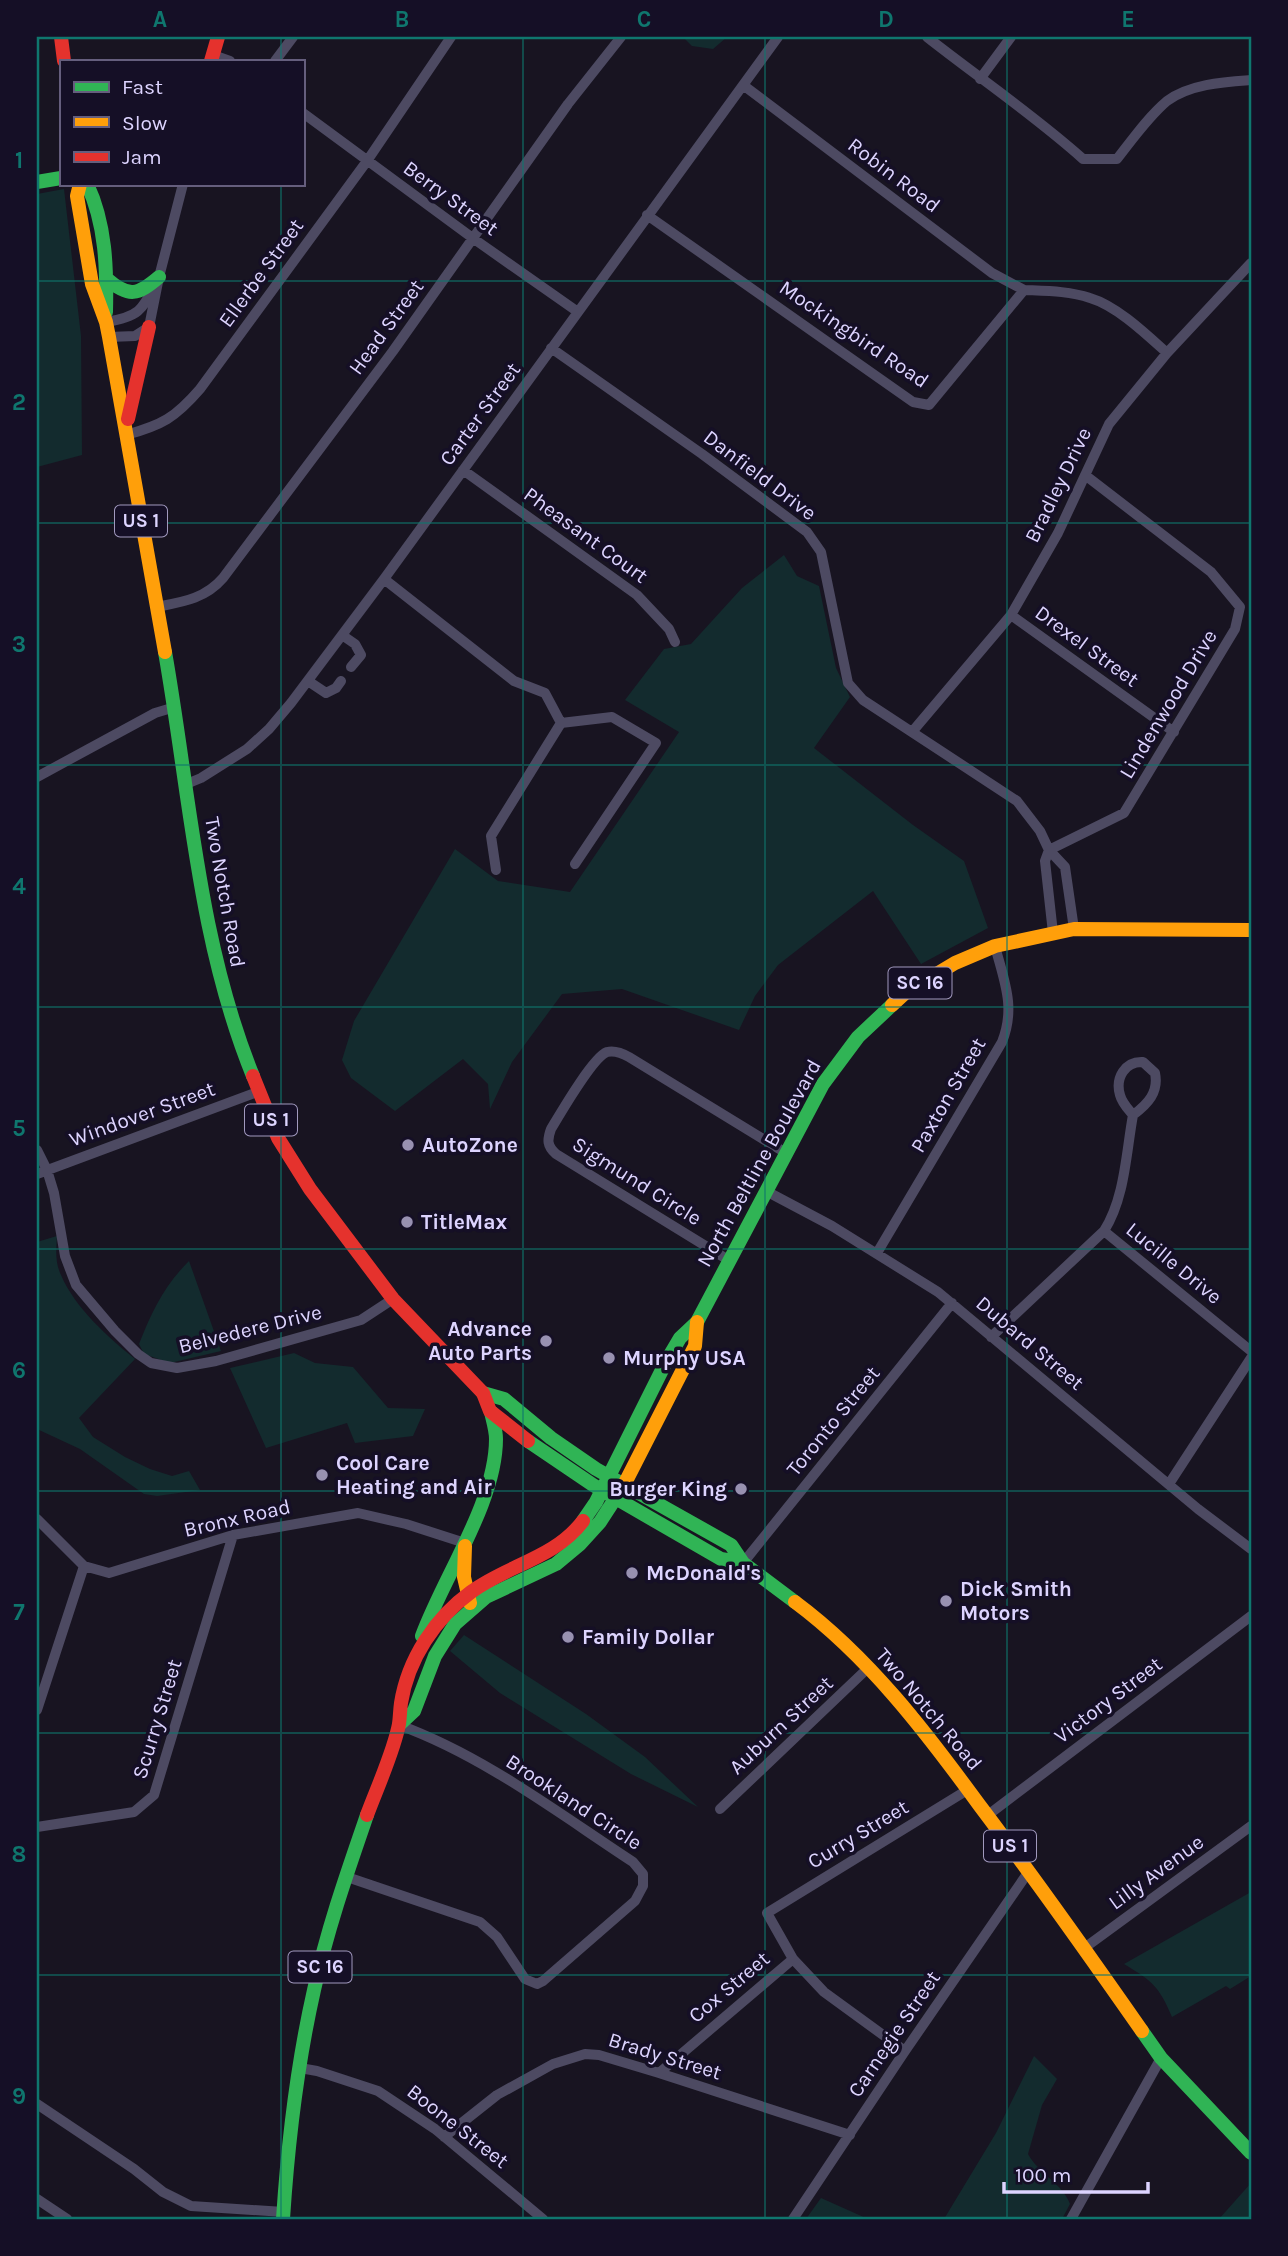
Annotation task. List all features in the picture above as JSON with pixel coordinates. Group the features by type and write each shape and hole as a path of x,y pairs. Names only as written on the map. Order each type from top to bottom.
{"main road":[{"path":"61,37 64,60"},
{"path":"212,58 218,37"},
{"path":"37,182 60,178"},
{"name":"Two Notch Road","path":"80,186 77,196 92,284 107,330 175,707 184,785 220,980 244,1054 278,1139 310,1189 393,1299 483,1392 490,1411 600,1494 619,1501 721,1559 743,1563"},
{"name":"Two Notch Road","path":"88,186 93,193 107,279 107,330"},
{"path":"107,279 120,290 133,294 142,291 159,276"},
{"path":"126,435 134,386 149,327"},
{"name":"North Beltline Boulevard","path":"469,1601 493,1578 530,1563 557,1547 577,1528 600,1494 602,1472 679,1339 697,1322 823,1084 846,1051 873,1021 921,983 955,963 995,946 1074,929 1251,930"},
{"path":"417,1656 428,1635 443,1616 469,1601 536,1575 564,1558 619,1501 627,1479 695,1346 697,1322"},
{"name":"Two Notch Road","path":"483,1392 504,1399 551,1438 602,1472 627,1479 731,1545 743,1563 803,1608 868,1668 921,1726 969,1789 1161,2058 1251,2153"},
{"path":"399,1725 400,1704 429,1614 465,1542 494,1464 497,1436 490,1411"},
{"path":"494,1464 516,1433"},
{"path":"399,1725 414,1711 435,1656 469,1601 464,1577 465,1542"},
{"name":"SC 16","path":"283,2216 292,2120 322,1957 399,1725"}],"street":[{"path":"276,60 293,37"},
{"name":"Ellerbe Street","path":"126,435 162,424 191,399 367,161 451,37"},
{"name":"Head Street","path":"156,607 197,598 214,588 474,239 568,104 621,37"},
{"name":"Carter Street","path":"184,785 201,778 247,749 269,729 308,681 778,37"},
{"path":"927,37 1053,132 1083,159 1116,159 1168,100 1213,83 1251,80"},
{"path":"980,79 1011,37"},
{"name":"Robin Road","path":"743,85 992,273 1024,290"},
{"name":"Berry Street","path":"304,114 578,312"},
{"path":"107,330 135,336 149,327 159,276 184,186"},
{"name":"Mockingbird Road","path":"647,215 913,402 929,405 1024,290"},
{"name":"Bradley Drive","path":"912,732 1011,615 1058,533 1110,424 1167,353 1251,263"},
{"path":"107,330 139,312 159,276"},
{"path":"1024,290 1059,291 1093,298 1132,322 1167,353"},
{"name":"Danfield Drive","path":"551,348 807,532 821,552 848,683 863,700 1017,801 1040,831 1049,850 1065,867 1074,929"},
{"name":"Pheasant Court","path":"463,470 637,595 669,629 675,642"},
{"name":"Lindenwood Drive","path":"1049,850 1124,813 1235,629 1240,607 1211,572 1085,475"},
{"path":"384,579 514,681 545,693 561,723"},
{"name":"Drexel Street","path":"1011,615 1174,733"},
{"path":"342,635 355,644 361,655 351,667"},
{"path":"308,681 326,693 336,688 341,681"},
{"path":"37,777 155,713 175,707"},
{"path":"561,723 612,717 656,743 575,864"},
{"path":"496,870 491,836 561,723"},
{"path":"1049,850 1045,860 1053,933"},
{"name":"Paxton Street","path":"877,1253 1002,1042 1007,1029 1008,996 995,946"},
{"name":"Sigmund Circle","path":"730,1261 556,1154 548,1142 551,1129 596,1061 614,1051 629,1057 786,1153"},
{"path":"991,1337 1104,1231 1116,1206 1133,1115 1150,1100 1156,1087 1152,1068 1138,1061 1129,1065 1120,1080 1120,1095 1133,1115"},
{"name":"Windover Street","path":"42,1172 260,1091"},
{"name":"Belvedere Drive","path":"37,1150 42,1172 56,1203 67,1266 76,1285 130,1346 145,1360 159,1366 177,1368 216,1361 361,1320 393,1299"},
{"name":"Dubard Street","path":"766,1191 877,1253 952,1303 1206,1515 1251,1549"},
{"name":"Lucille Drive","path":"1104,1231 1251,1352"},
{"name":"Toronto Street","path":"743,1563 952,1303"},
{"path":"1169,1484 1251,1358"},
{"name":"Bronx Road","path":"84,1566 109,1573 233,1535 358,1513 465,1542"},
{"path":"37,1519 84,1566 37,1710"},
{"name":"Scurry Street","path":"37,1827 134,1812 154,1795 233,1535"},
{"name":"Victory Street","path":"988,1815 1251,1616"},
{"name":"Auburn Street","path":"720,1809 868,1668"},
{"name":"Brookland Circle","path":"347,1877 480,1922 496,1937 525,1979 537,1983 543,1981 635,1901 643,1886 643,1874 628,1859 480,1763 441,1742 399,1725"},
{"name":"Curry Street","path":"793,1959 767,1913 969,1789"},
{"name":"Lilly Avenue","path":"1083,1950 1251,1826"},
{"name":"Carnegie Street","path":"793,2219 1029,1871"},
{"path":"793,1959 824,1992 905,2051"},
{"name":"Cox Street","path":"659,2073 793,1959"},
{"name":"Brady Street","path":"444,2137 497,2095 553,2064 584,2054 599,2054 850,2135"},
{"path":"1072,2219 1161,2058"},
{"name":"Boone Street","path":"300,2068 378,2091 411,2111 543,2219"},
{"path":"37,2104 134,2169 163,2192 191,2206 283,2216"},
{"path":"37,2199 67,2219"}],"green space":[{"path":"683,37 727,37 713,49 692,46"},
{"path":"64,189 81,336 82,455 37,467 37,194"},
{"path":"784,555 797,576 819,586 836,668 850,697 814,748 964,861 988,928 921,964 873,891 778,965 755,996 739,1030 622,989 562,994 512,1062 490,1109 488,1084 463,1059 395,1111 351,1078 342,1060 354,1021 455,849 498,881 570,892 679,732 625,700 664,649 691,644 742,588"},
{"path":"57,1236 58,1266 67,1287 93,1321 135,1359 79,1418 93,1437 125,1457 172,1476 189,1471 200,1490 157,1496 144,1494 80,1449 37,1429 37,1242"},
{"path":"189,1261 221,1351 170,1363 144,1354 139,1344 172,1280"},
{"path":"294,1353 315,1363 353,1367 388,1408 425,1409 413,1436 355,1443 347,1423 266,1448 230,1368"},
{"path":"464,1635 586,1714 645,1757 698,1807 631,1774 500,1693 450,1651"},
{"path":"1251,1892 1251,1976 1230,1989 1226,1986 1172,2017 1154,1985 1124,1964"},
{"path":"1034,2056 1057,2079 1042,2105 1028,2154 1067,2197 1070,2204 1062,2219 944,2219 996,2133"},
{"path":"1251,2183 1251,2219 1219,2219"},
{"path":"821,2198 868,2219 806,2219"}],"traffic: fast":[{"path":"37,182 60,178"},
{"path":"88,186 102,231 106,312"},
{"path":"107,279 121,289 133,292 145,288 159,277"},
{"path":"165,652 208,920 234,1025 253,1076"},
{"path":"583,1521 596,1502 667,1360 680,1338 697,1322 823,1084 858,1037 892,1005"},
{"path":"483,1393 504,1399 551,1438 596,1469 731,1545 743,1563 795,1602"},
{"path":"422,1636 488,1488 496,1439 491,1412"},
{"path":"528,1441 593,1485 721,1559 743,1563"},
{"path":"399,1725 414,1711 435,1656 455,1624 486,1597 556,1564 580,1544 600,1522 624,1485"},
{"path":"283,2219 294,2104 308,2018 331,1924 367,1815"},
{"path":"1142,2031 1161,2058 1251,2153"}],"traffic: slow":[{"path":"80,186 77,196 92,284 109,337 165,652"},
{"path":"892,1005 905,993 955,963 995,946 1074,929 1251,930"},
{"path":"624,1485 695,1346 697,1322"},
{"path":"465,1546 464,1577 470,1603"},
{"path":"795,1602 848,1647 917,1723 960,1778 1142,2031"}],"traffic: jam":[{"path":"61,37 64,60"},
{"path":"211,60 218,37"},
{"path":"128,419 149,327"},
{"path":"253,1076 278,1138 310,1189 393,1299 483,1393 490,1411 528,1441"},
{"path":"367,1815 393,1746 410,1671 435,1627 471,1592 544,1553 571,1534 583,1521"}],"place":[{"name":"AutoZone","path":"408,1145"},
{"name":"TitleMax","path":"407,1222"},
{"name":"Advance Auto Parts","path":"546,1341"},
{"name":"Murphy USA","path":"609,1358"},
{"name":"Cool Care Heating and Air","path":"322,1475"},
{"name":"Burger King","path":"741,1489"},
{"name":"McDonald's","path":"632,1573"},
{"name":"Dick Smith Motors","path":"946,1601"},
{"name":"Family Dollar","path":"568,1637"}]}
